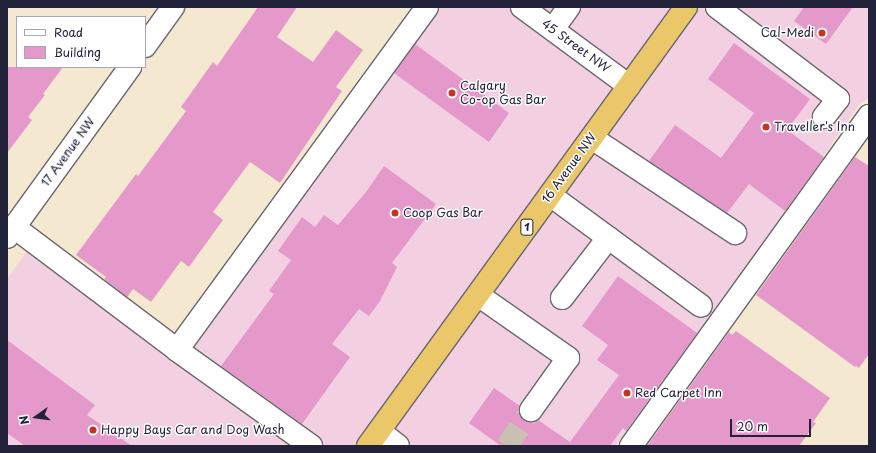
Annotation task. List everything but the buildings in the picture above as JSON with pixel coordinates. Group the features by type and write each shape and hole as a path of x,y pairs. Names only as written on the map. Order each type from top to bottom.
{"highway":[{"name":"16 Avenue NW","path":"374,438 686,7"}],"street":[{"path":"146,45 173,7"},
{"path":"177,350 427,7"},
{"name":"45 Street NW","path":"522,7 629,86"},
{"path":"553,29 569,7"},
{"path":"717,7 838,99 824,116"},
{"name":"17 Avenue NW","path":"11,232 129,68"},
{"path":"631,446 869,116"},
{"path":"592,138 735,233"},
{"path":"550,195 701,306"},
{"path":"11,232 311,446"},
{"path":"562,298 608,238"},
{"path":"478,295 568,358 532,410"},
{"path":"374,438 398,446"}],"shaded area":[{"path":"414,7 869,7 869,97 858,106 744,270 615,446 7,446 7,279 27,251 171,359"}],"tunnel":[{"path":"507,446 531,410"}],"place":[{"name":"Cal-Medi","path":"822,33"},
{"name":"Calgary Co-op Gas Bar","path":"452,93"},
{"name":"Traveller's Inn","path":"766,127"},
{"name":"Coop Gas Bar","path":"395,213"},
{"name":"Red Carpet Inn","path":"627,393"},
{"name":"Happy Bays Car and Dog Wash","path":"93,430"}]}
